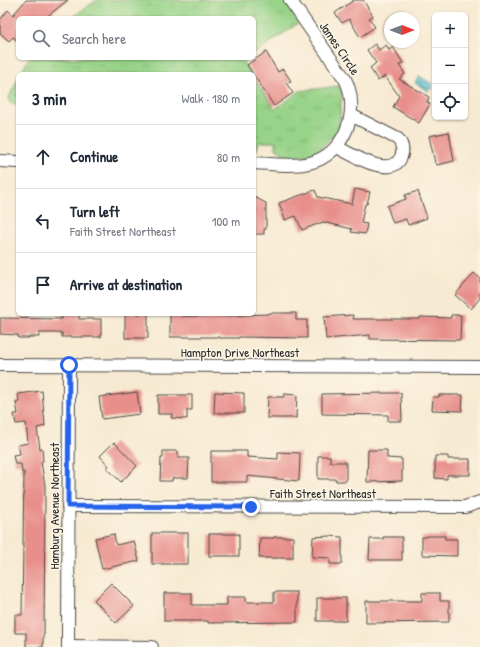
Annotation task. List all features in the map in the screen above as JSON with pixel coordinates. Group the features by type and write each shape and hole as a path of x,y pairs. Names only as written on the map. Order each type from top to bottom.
{"street":[{"name":"James Circle","path":"256,164 308,163 316,161 337,147 347,130 351,115 351,95 345,79 290,0"},
{"path":"337,147 383,167 393,165 398,162 401,156 403,150 398,139 351,115"},
{"path":"0,161 16,162"},
{"name":"Hampton Drive Northeast","path":"0,365 480,367"},
{"name":"Hamburg Avenue Northeast","path":"68,646 69,365"},
{"name":"Faith Street Northeast","path":"68,506 466,508 480,502"},
{"path":"68,646 152,647"}],"green space":[{"path":"97,0 289,0 303,20 256,53 256,16 74,16"},
{"path":"28,60 246,60 243,62 250,72 21,72"},
{"path":"16,82 16,104 11,104 9,98"},
{"path":"256,82 275,109 300,91 339,86 342,89 339,131 313,155 288,157 276,149 276,142 259,142 257,150"}],"water":[{"path":"419,76 432,83 432,86 428,91 415,83"}],"building":[{"path":"26,0 68,0 48,16 16,16 16,39 13,37 9,41 0,33 0,20 8,10 13,15"},
{"path":"354,0 363,0 373,16 369,18 375,27 360,37 349,19 342,23 335,13"},
{"path":"375,44 379,50 384,46 384,48 388,48 389,50 394,48 403,63 399,65 405,74 399,79 429,97 427,102 430,104 419,123 393,107 399,96 385,76 378,81 370,68 376,63 367,50"},
{"path":"266,52 278,72 283,69 291,81 286,83 293,93 274,106 256,79 256,72 252,72 247,65"},
{"path":"449,132 454,161 437,165 435,163 429,136"},
{"path":"355,189 370,192 367,204 365,204 361,223 367,224 365,234 351,232 352,229 323,222 302,230 296,216 285,220 279,203 315,190 318,197 352,204"},
{"path":"418,191 427,218 408,225 406,219 393,223 387,206 406,199 405,195"},
{"path":"256,198 266,203 266,229 264,229 264,234 256,234"},
{"path":"474,273 480,278 480,298 471,309 455,295"},
{"path":"296,313 296,320 307,320 307,338 170,337 170,316 256,316 256,315"},
{"path":"353,315 353,319 420,319 420,317 451,318 451,315 461,315 460,340 370,339 370,335 326,339 324,317"},
{"path":"62,316 79,316 79,319 101,319 101,337 62,337 62,333 39,333 39,337 18,338 18,335 0,334 0,318 62,319"},
{"path":"125,316 148,316 148,338 125,338"},
{"path":"42,391 45,426 37,428 40,449 42,448 43,461 41,462 45,486 44,635 43,647 26,647 26,633 15,633 15,615 22,615 24,472 22,473 21,464 15,464 13,455 20,454 18,445 28,443 26,423 16,424 14,414 18,414 16,402 19,402 18,394"},
{"path":"137,392 140,414 102,419 99,397"},
{"path":"215,392 244,393 244,413 214,413"},
{"path":"401,393 402,421 388,421 388,415 322,414 322,394"},
{"path":"284,394 297,395 296,418 267,418 268,397 284,397"},
{"path":"158,395 192,395 192,410 187,410 187,419 171,418 172,414 158,414"},
{"path":"439,395 463,395 462,411 432,410 433,397 439,397"},
{"path":"114,442 137,466 121,482 107,468 109,466 100,456"},
{"path":"368,450 387,450 387,458 402,459 402,481 367,482"},
{"path":"163,451 178,451 178,458 189,458 188,478 172,478 172,481 160,481 161,458 163,458"},
{"path":"211,451 247,451 247,457 278,459 278,452 300,453 299,481 247,476 247,482 211,482"},
{"path":"318,456 330,456 330,462 346,462 346,481 336,481 336,479 318,479"},
{"path":"435,456 448,456 448,459 470,459 470,475 447,475 447,479 435,478"},
{"path":"152,533 188,533 188,564 152,564"},
{"path":"114,534 116,545 134,541 139,561 102,569 95,538"},
{"path":"209,534 239,534 239,556 209,556"},
{"path":"445,536 445,539 457,539 457,556 422,555 422,537"},
{"path":"293,537 293,558 259,558 260,538"},
{"path":"313,537 342,537 342,564 330,564 330,558 312,557"},
{"path":"383,537 402,537 402,560 369,560 370,539 383,539"},
{"path":"111,583 134,606 116,623 94,600"},
{"path":"274,592 297,592 297,622 208,623 208,621 164,621 164,593 192,593 192,605 227,605 227,597 246,597 246,602 274,602"},
{"path":"422,593 440,593 440,601 449,601 449,622 366,623 366,601 422,601"},
{"path":"317,598 346,598 346,621 317,621"}],"route":[{"path":"69,365 68,506 251,507"}]}
